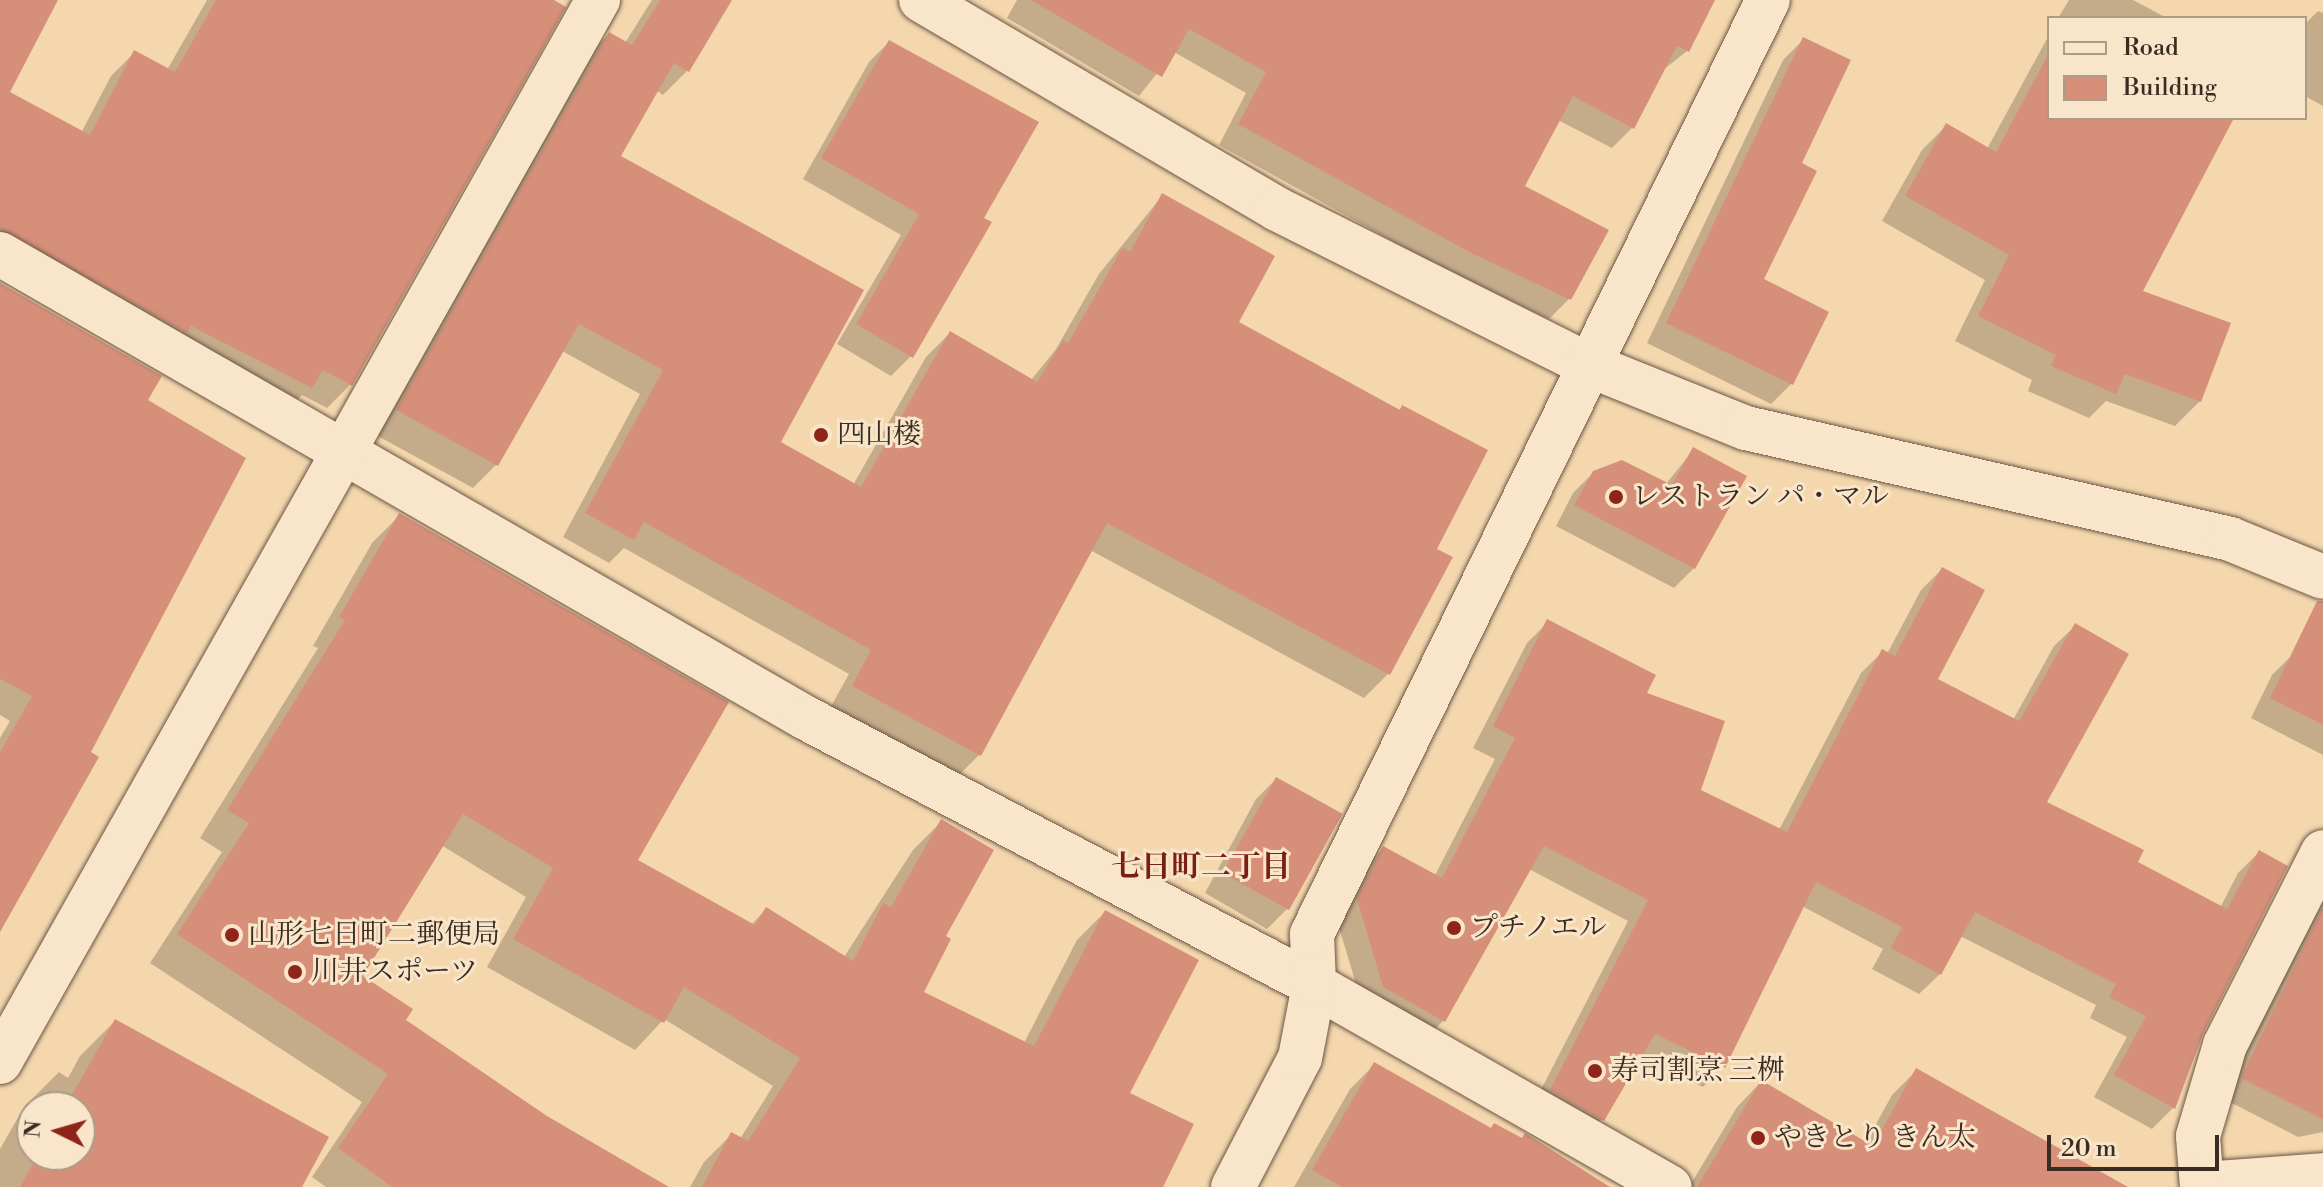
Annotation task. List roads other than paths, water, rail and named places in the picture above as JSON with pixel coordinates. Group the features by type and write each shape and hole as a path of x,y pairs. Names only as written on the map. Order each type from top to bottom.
{"street":[{"path":"0,1062 598,0"},
{"path":"921,0 1277,209 1589,365 1746,428 2230,539 2323,577"},
{"path":"1233,1187 1300,1058 1314,985 1312,934 1768,0"},
{"path":"0,254 806,718 1314,985 1670,1187"},
{"path":"2323,852 2225,1045 2198,1136 2203,1185 2323,1175"}],"place":[{"name":"四山楼","path":"821,435"},
{"name":"レストラン パ・マル","path":"1616,497"},
{"name":"プチノエル","path":"1454,928"},
{"name":"山形七日町二郵便局","path":"232,935"},
{"name":"川井スポーツ","path":"295,972"},
{"name":"寿司割烹 三桝","path":"1595,1071"},
{"name":"やきとり きん太","path":"1758,1138"}],"district":[{"name":"七日町二丁目","path":"1201,867"}]}
